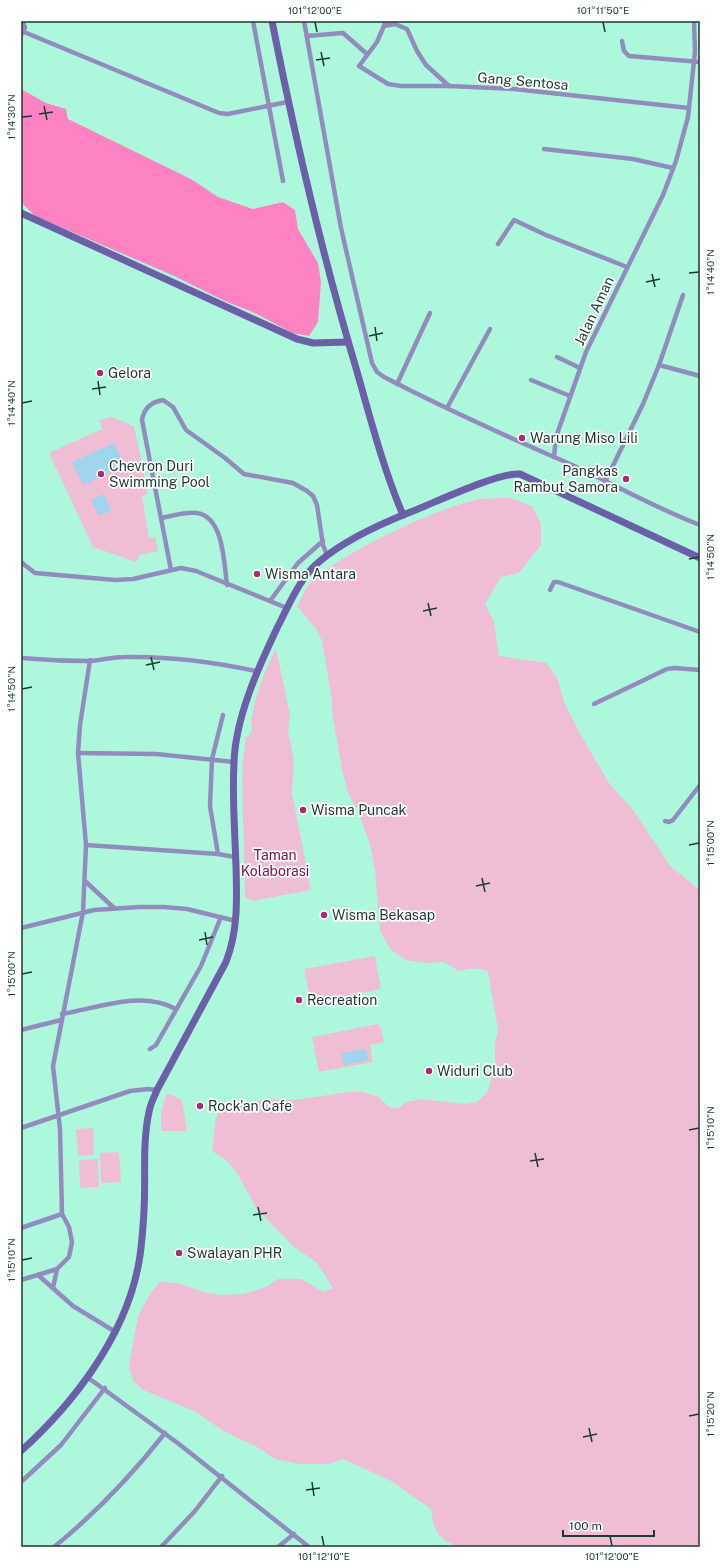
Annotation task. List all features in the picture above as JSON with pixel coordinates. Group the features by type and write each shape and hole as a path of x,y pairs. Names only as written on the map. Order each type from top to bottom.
{"street":[{"path":"23,21 25,25 23,33 219,113 228,114 288,102"},
{"path":"253,21 283,181"},
{"path":"272,21 288,102 309,194 348,342 372,425 395,496 403,515"},
{"path":"304,21 341,228 372,363 377,372 397,384 447,408 554,456 678,517 700,525"},
{"name":"Jalan Aman","path":"554,456 556,437 580,368 627,267 663,195 674,168 686,131 694,61 694,21"},
{"path":"307,36 343,33 367,54 377,42 385,24 395,24 407,29 417,51 426,65 449,86"},
{"path":"622,41 624,51 629,56 700,62"},
{"name":"Gang Sentosa","path":"367,54 359,66 388,84 419,87 449,86 514,89 689,108"},
{"path":"544,149 633,159 674,168"},
{"path":"21,214 297,339 312,343 348,342"},
{"path":"498,244 514,220 546,235 627,267"},
{"path":"605,482 643,404 660,365 683,295"},
{"path":"397,384 430,313"},
{"path":"447,408 490,329"},
{"path":"558,357 580,368"},
{"path":"660,365 700,376"},
{"path":"531,380 570,396"},
{"path":"170,570 142,420 144,410 148,406 163,400 173,407 186,430 225,458 244,474 293,483 307,490 313,496 317,505 327,556"},
{"path":"21,1451 44,1430 96,1366 120,1319 138,1267 144,1208 147,1125 149,1111 157,1090 226,962 233,941 236,921 234,762 240,729 256,671 287,608 307,574 327,556 364,534 403,515 490,480 509,474 520,474 700,558"},
{"path":"160,518 196,512 205,515 210,519 219,533 227,585"},
{"path":"270,601 298,563 323,541"},
{"path":"21,562 35,573 115,580 133,579 181,568 196,571 227,585 287,608"},
{"path":"550,590 554,582 558,582 700,632"},
{"path":"21,658 53,661 125,657 157,658 199,661 256,671"},
{"path":"21,1280 57,1269 69,1257 72,1242 69,1227 62,1214 59,1117 53,1066 83,912 86,845 78,753 80,725 90,660"},
{"path":"594,704 667,670 674,668 700,670"},
{"path":"218,854 210,806 212,759 223,715"},
{"path":"78,753 156,754 234,762"},
{"path":"665,821 669,822 673,820 700,785"},
{"path":"86,845 218,854 236,857"},
{"path":"85,881 114,908"},
{"path":"21,928 83,912 114,908 164,907 187,909 236,921"},
{"path":"150,1049 156,1045 170,1023 176,1008 201,966 222,917"},
{"path":"62,1014 114,1003 128,1002 167,1004 176,1008"},
{"path":"21,1030 61,1020"},
{"path":"21,1128 59,1117 130,1091 148,1089 157,1090"},
{"path":"21,1228 62,1214"},
{"path":"53,1288 57,1269"},
{"path":"38,1275 77,1309 114,1331"},
{"path":"87,1376 222,1476 309,1547"},
{"path":"21,1482 61,1445 105,1388"},
{"path":"54,1547 89,1518 122,1484 165,1433"},
{"path":"161,1547 195,1511 222,1476"},
{"path":"278,1547 294,1534"}],"green space":[{"name":"Chevron Duri Swimming Pool","path":"112,417 134,426 148,494 142,496 149,538 155,537 158,551 140,555 136,562 93,547 49,453 102,429 99,420"},
{"path":"510,498 532,506 541,523 541,545 519,573 501,577 485,604 494,622 499,656 547,663 558,680 564,702 578,730 609,783 634,811 670,866 700,890 700,1547 459,1547 446,1541 435,1529 431,1509 391,1481 343,1459 329,1464 299,1464 275,1459 257,1447 225,1432 194,1411 143,1390 133,1381 129,1366 138,1316 150,1294 161,1281 181,1284 203,1292 222,1295 243,1294 264,1288 278,1279 301,1279 323,1292 333,1288 317,1263 294,1247 256,1208 237,1173 226,1160 212,1151 216,1117 222,1108 269,1099 294,1100 349,1092 363,1092 379,1097 390,1108 399,1108 406,1102 422,1099 464,1104 477,1102 488,1091 495,1066 495,1043 498,1030 488,972 481,969 459,971 444,962 424,963 406,960 391,950 380,931 375,870 370,845 358,811 348,793 342,770 322,641 316,629 297,606 307,587 322,573 341,560 390,533 416,521 463,503 480,499"},
{"name":"Taman Kolaborasi","path":"276,648 290,715 288,731 294,762 292,793 311,890 252,901 245,897 242,780 243,759 246,738 251,733 251,721 254,705 263,677"},
{"path":"375,956 381,989 311,1003 304,969"},
{"path":"377,1024 381,1028 384,1042 370,1045 373,1062 319,1072 312,1037"},
{"path":"167,1093 182,1100 187,1131 161,1131 161,1112"},
{"path":"93,1128 94,1155 78,1156 76,1129"},
{"path":"119,1152 121,1182 101,1183 100,1153"},
{"path":"98,1159 99,1187 80,1188 79,1160"}],"shaded area":[{"path":"21,89 46,103 66,109 68,119 191,179 218,197 253,209 283,202 295,210 298,229 318,263 321,282 318,322 309,336 292,333 257,314 225,301 172,275 35,216 23,204 21,192"}],"water":[{"path":"114,443 124,466 83,485 72,462"},
{"path":"104,494 111,510 99,516 91,500"},
{"path":"366,1049 368,1060 344,1065 342,1053"}],"place":[{"name":"Gelora","path":"100,373"},
{"name":"Warung Miso Lili","path":"522,438"},
{"name":"Chevron Duri Swimming Pool","path":"101,474"},
{"name":"Pangkas Rambut Samora","path":"626,479"},
{"name":"Wisma Antara","path":"257,574"},
{"name":"Wisma Puncak","path":"303,810"},
{"name":"Wisma Bekasap","path":"324,915"},
{"name":"Recreation","path":"299,1000"},
{"name":"Widuri Club","path":"429,1071"},
{"name":"Rock'an Cafe","path":"200,1106"},
{"name":"Swalayan PHR","path":"179,1253"}]}
